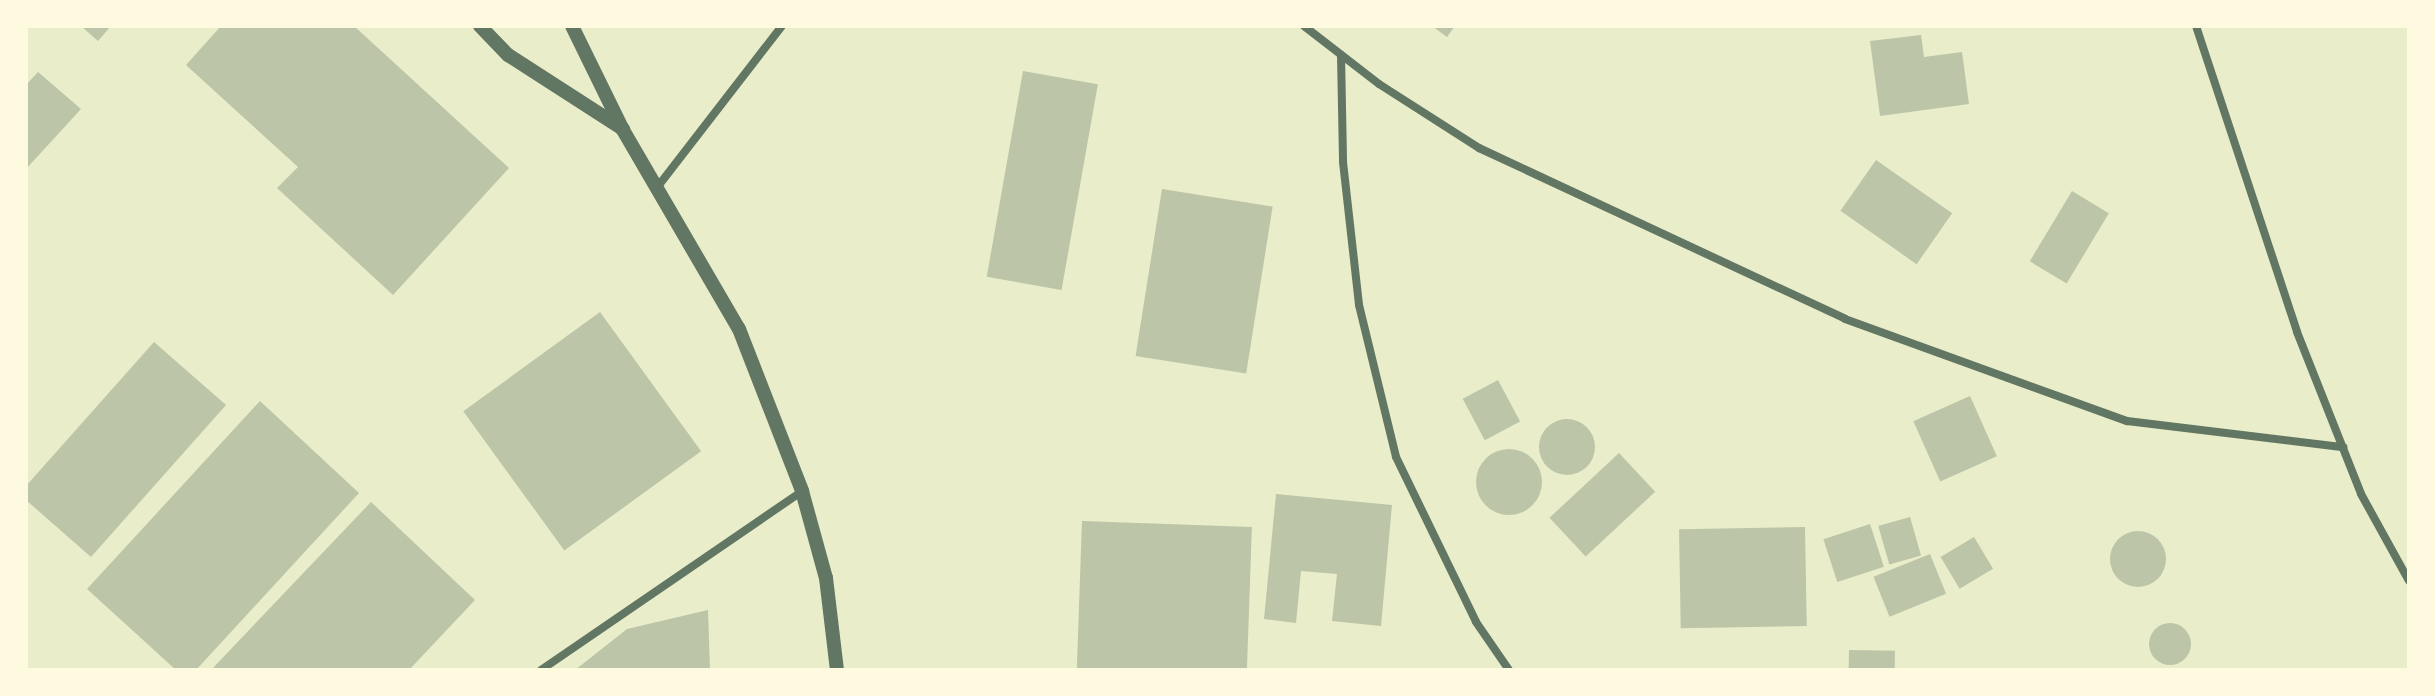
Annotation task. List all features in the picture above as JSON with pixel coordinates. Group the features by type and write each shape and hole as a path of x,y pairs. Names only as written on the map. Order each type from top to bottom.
{"street":[{"path":"480,26 508,55 623,130"},
{"path":"572,26 623,130 659,185 739,329 802,491 826,578 837,670"},
{"path":"659,185 782,26"},
{"path":"1304,26 1341,55 1479,148 1845,319 2127,421 2343,447"},
{"path":"2196,26 2297,332 2361,494 2409,581"},
{"path":"1341,55 1343,162 1359,305 1396,457 1476,622 1509,670"},
{"path":"541,670 802,491"}],"building":[{"path":"81,26 111,26 98,41"},
{"path":"221,26 354,26 509,168 393,295 277,188 298,167 186,65"},
{"path":"1432,26 1455,26 1447,37"},
{"path":"1921,35 1924,57 1962,52 1969,104 1880,116 1870,41"},
{"path":"1023,71 1098,84 1062,290 987,277"},
{"path":"38,72 81,109 26,169 26,85"},
{"path":"1876,160 1952,213 1917,264 1840,211"},
{"path":"1162,189 1273,207 1246,373 1136,356"},
{"path":"2072,191 2109,213 2067,283 2030,261"},
{"path":"600,312 701,451 564,550 463,411"},
{"path":"154,342 226,405 91,557 26,500 26,486"},
{"path":"1498,380 1520,421 1485,440 1463,399"},
{"path":"1970,396 1997,456 1940,482 1913,421"},
{"path":"260,401 359,493 196,670 176,670 87,589"},
{"path":"1567,419 1587,427 1595,447 1587,467 1567,475 1547,467 1539,447 1547,427"},
{"path":"1509,449 1532,459 1542,482 1532,505 1509,515 1486,505 1476,482 1486,459"},
{"path":"1619,453 1655,492 1586,557 1550,518"},
{"path":"1276,494 1392,505 1381,626 1332,621 1337,574 1301,571 1296,623 1264,619"},
{"path":"371,502 475,600 409,670 211,670"},
{"path":"1910,517 1921,555 1889,565 1878,526"},
{"path":"1082,521 1252,527 1247,670 1077,670"},
{"path":"1870,524 1884,567 1837,582 1823,539"},
{"path":"1805,527 1807,626 1681,628 1679,529"},
{"path":"2138,531 2158,539 2166,559 2158,579 2138,587 2118,579 2110,559 2118,539"},
{"path":"1974,537 1993,569 1960,589 1941,557"},
{"path":"1930,554 1946,594 1890,617 1873,577"},
{"path":"708,610 710,670 575,670 627,629"},
{"path":"2170,623 2185,629 2191,644 2185,659 2170,665 2155,659 2149,644 2155,629"},
{"path":"1849,650 1895,651 1895,670 1849,670"}]}
